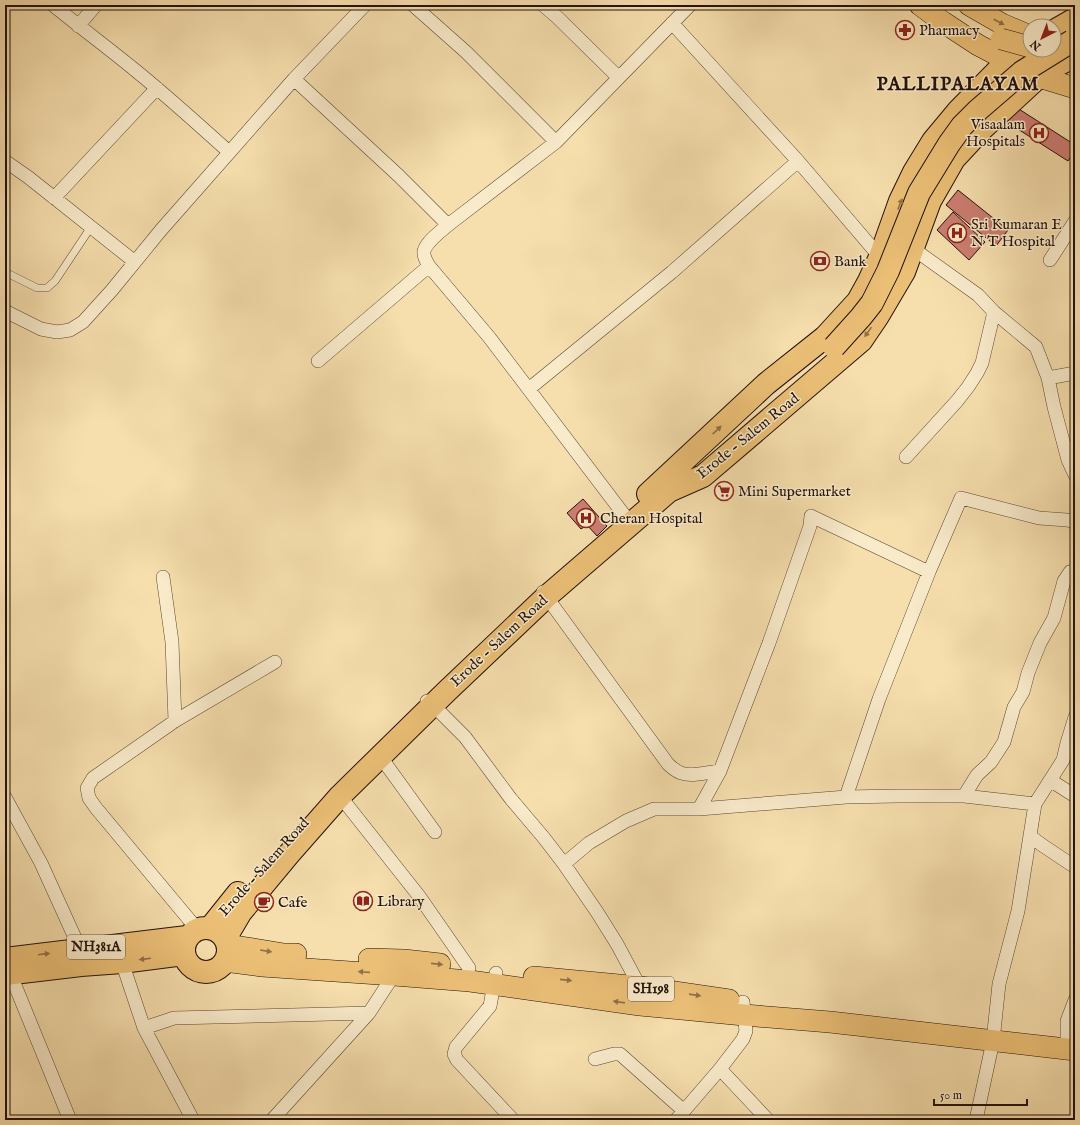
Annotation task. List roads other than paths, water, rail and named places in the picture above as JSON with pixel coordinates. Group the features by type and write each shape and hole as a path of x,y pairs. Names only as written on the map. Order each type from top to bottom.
{"highway":[{"name":"Erode - Salem Road","path":"1062,54 1075,19"},
{"name":"Erode - Salem Road","path":"213,945 243,888 333,790 544,593 628,520 766,384 825,337 858,301 880,257 900,201 914,172 933,141 958,111 1015,52 1022,48"},
{"path":"669,491 834,347 861,317 872,303 888,271 919,193 949,144 962,126 1022,72 1053,58"},
{"name":"Erode - Salem Road","path":"628,520 669,491 703,476 861,341 878,316 904,272 930,201 954,159 981,130 1058,58"},
{"name":"Erode - Salem Road","path":"213,945 340,796 380,756 429,702"},
{"name":"NH381A","path":"7,969 80,949 213,945"},
{"name":"NH381A","path":"7,969 122,962 213,945"}],"main road":[{"path":"920,5 978,45 1008,60 1026,58"},
{"path":"944,5 976,26 1001,39 1022,45"},
{"path":"969,5 1002,24 1022,33"},
{"path":"1062,54 1075,88"},
{"name":"SH198","path":"213,945 399,967 470,981 494,979 743,1009 831,1011 994,1035 1072,1042"},
{"name":"SH198","path":"399,967 469,968 494,979"}],"street":[{"path":"54,5 78,26 157,88 229,152"},
{"path":"78,26 96,5"},
{"path":"5,311 41,330 57,332 70,330 83,322 229,152 294,79 365,5"},
{"path":"413,5 466,52 556,142"},
{"path":"543,5 618,77"},
{"path":"628,520 530,388 429,266 424,251 431,240 448,225 556,142 690,5"},
{"path":"672,23 798,161 880,257 904,272"},
{"path":"1062,54 1075,81"},
{"path":"294,79 399,176 448,225"},
{"path":"54,198 157,88"},
{"path":"5,161 28,176 135,262"},
{"path":"530,388 672,272 798,161"},
{"path":"1050,260 1075,221"},
{"path":"889,233 914,248 978,295 994,312 1036,347 1048,378 1068,460 1075,475"},
{"path":"318,361 429,266"},
{"path":"906,457 957,401 977,373 982,363 994,312"},
{"path":"1048,378 1075,373"},
{"path":"846,797 879,699 929,572 961,498 1039,518 1075,522"},
{"path":"699,808 720,771 769,643 810,526 811,516 929,572"},
{"path":"964,796 977,775 992,762 1004,742 1014,708 1023,692 1032,662 1054,618 1064,581 1070,572 1075,574"},
{"path":"163,577 172,642 175,721"},
{"path":"544,593 668,764 674,770 682,774 720,771"},
{"path":"213,945 96,808 89,798 87,788 93,778 175,721 275,662"},
{"path":"429,702 465,738 511,800 564,864 617,944 640,996"},
{"path":"976,1120 994,1035 999,984 1018,911 1035,804 1063,760 1075,717"},
{"path":"380,756 435,832"},
{"path":"1050,780 1075,796"},
{"path":"340,796 419,896 469,968"},
{"path":"564,864 589,843 626,821 654,809 699,808 846,797 964,796 1035,804"},
{"path":"5,797 41,863 80,949"},
{"path":"1030,836 1075,867"},
{"path":"122,962 144,1028 193,1120"},
{"path":"272,1120 369,1013 399,967"},
{"path":"7,969 70,1120"},
{"path":"494,979 490,1006 456,1047 454,1054 457,1060 513,1120"},
{"path":"1072,1042 1067,1021 1075,1000"},
{"path":"595,1059 620,1054 680,1115 720,1069 743,1038 746,1031 743,1009"},
{"path":"144,1028 174,1018 369,1013"},
{"path":"720,1069 768,1120"}],"lane":[{"path":"5,272 37,288 47,288 55,280 91,226"}],"place":[{"name":"Pharmacy","path":"905,30"},
{"name":"Visaalam Hospitals","path":"1039,133"},
{"name":"Sri Kumaran E N T Hospital","path":"957,233"},
{"name":"Bank","path":"820,261"},
{"name":"Mini Supermarket","path":"724,491"},
{"name":"Cheran Hospital","path":"586,518"},
{"name":"Library","path":"363,901"},
{"name":"Cafe","path":"264,902"}],"district":[{"name":"PALLIPALAYAM","path":"958,85"}]}
